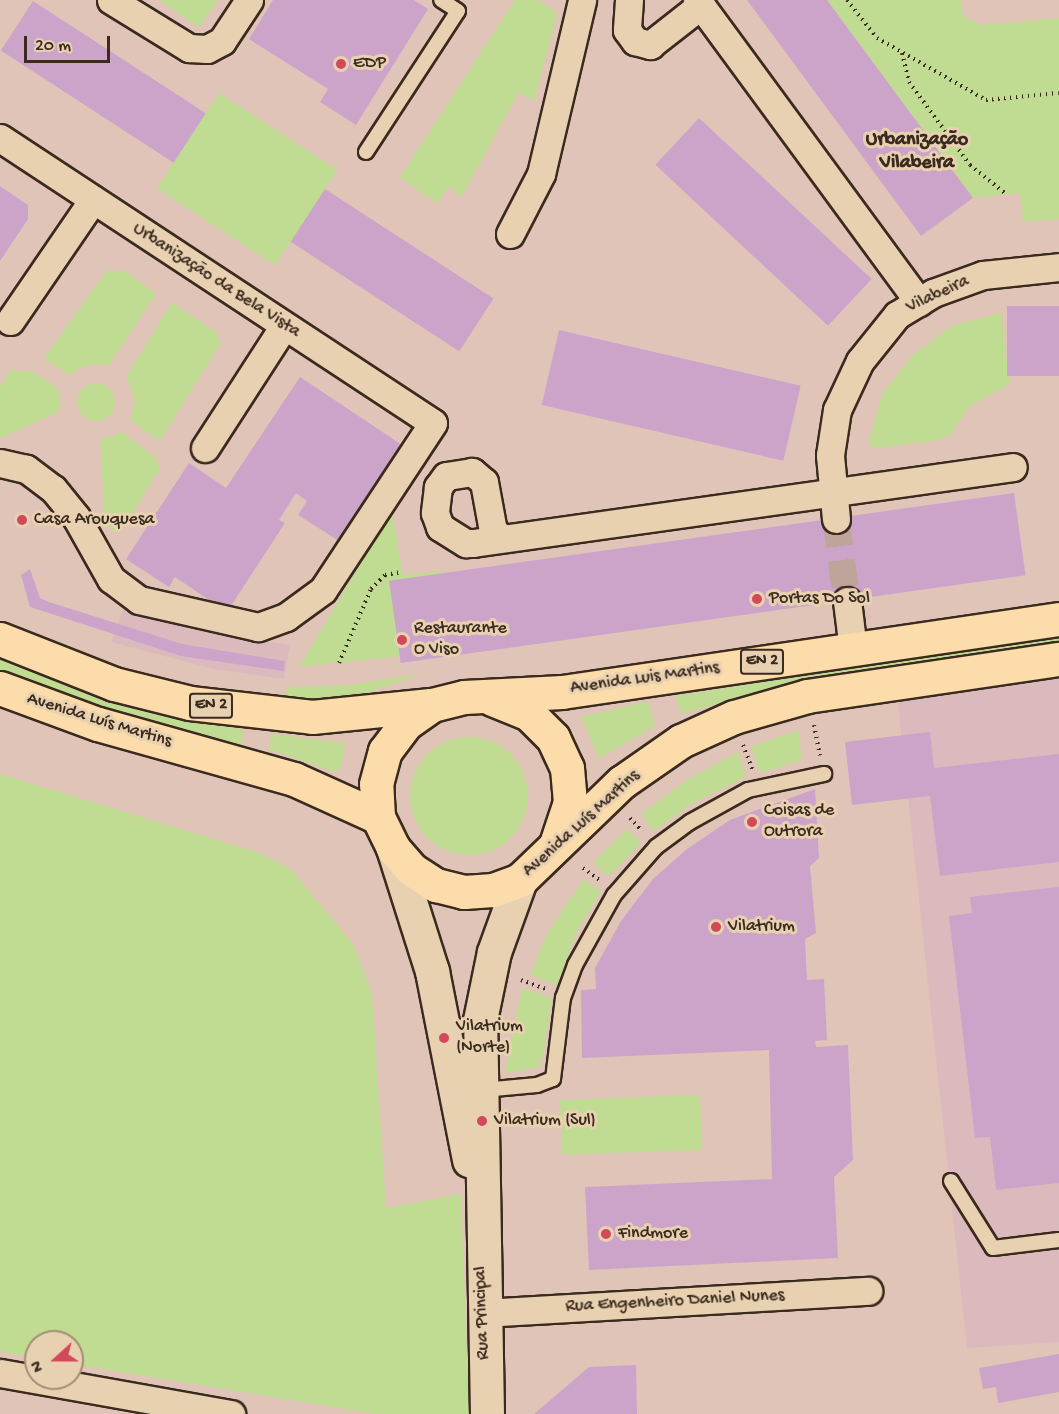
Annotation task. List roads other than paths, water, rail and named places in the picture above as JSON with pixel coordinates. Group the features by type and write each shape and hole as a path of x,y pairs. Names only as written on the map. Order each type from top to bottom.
{"main road":[{"name":"Avenida Luis Martins","path":"464,697 562,692 1059,619"},
{"name":"EN 2","path":"0,639 114,684 200,705 312,717 432,705 464,697 498,700 529,714 553,738 567,768 570,802 562,835 532,871"},
{"name":"Avenida Luís Martins","path":"0,688 98,724 253,764 378,817 393,848 411,870 445,887 493,890 532,871 622,782 681,741 734,717 807,696 1059,659"},
{"name":"EN 2","path":"378,817 376,784 385,751 405,724 432,705"}],"street":[{"path":"111,0 189,48 207,49 222,42 249,0"},
{"path":"510,234 541,174 582,0"},
{"path":"629,0 627,30 635,41 650,45 699,3 919,302"},
{"name":"Urbanização da Bela Vista","path":"0,138 433,423 323,590 286,617 258,627 139,600 111,579 76,517 53,489 26,469 0,463"},
{"path":"10,321 93,200"},
{"name":"Vilabeira","path":"836,519 830,455 837,410 860,361 897,315 919,302 983,275 1059,267"},
{"path":"205,448 284,326"},
{"path":"502,538 1013,467"},
{"path":"847,601 853,649"},
{"path":"393,848 432,971 480,1212"},
{"path":"480,1212 483,1090 480,1020 494,952 532,871"},
{"name":"Rua Principal","path":"480,1212 487,1414"},
{"name":"Rua Engenheiro Daniel Nunes","path":"483,1313 868,1291"},
{"path":"0,1373 231,1414"}],"lane":[{"path":"366,152 458,11 441,0"},
{"path":"483,1090 537,1085 553,1079 563,998 575,965 614,895 656,847 690,822 748,790 824,774"},
{"path":"951,1181 993,1248 1059,1239"}],"tunnel":[{"path":"836,519 847,601"}],"place":[{"name":"EDP","path":"341,64"},
{"name":"Casa Arouquesa","path":"22,520"},
{"name":"Portas Do Sol","path":"757,599"},
{"name":"Restaurante O Viso","path":"402,640"},
{"name":"Coisas de Outrora","path":"752,822"},
{"name":"Vilatrium","path":"716,927"},
{"name":"Vilatrium (Norte)","path":"444,1038"},
{"name":"Vilatrium (Sul)","path":"482,1121"},
{"name":"Findmore","path":"606,1234"}],"district":[{"name":"Urbanização Vilabeira","path":"917,152"}]}
